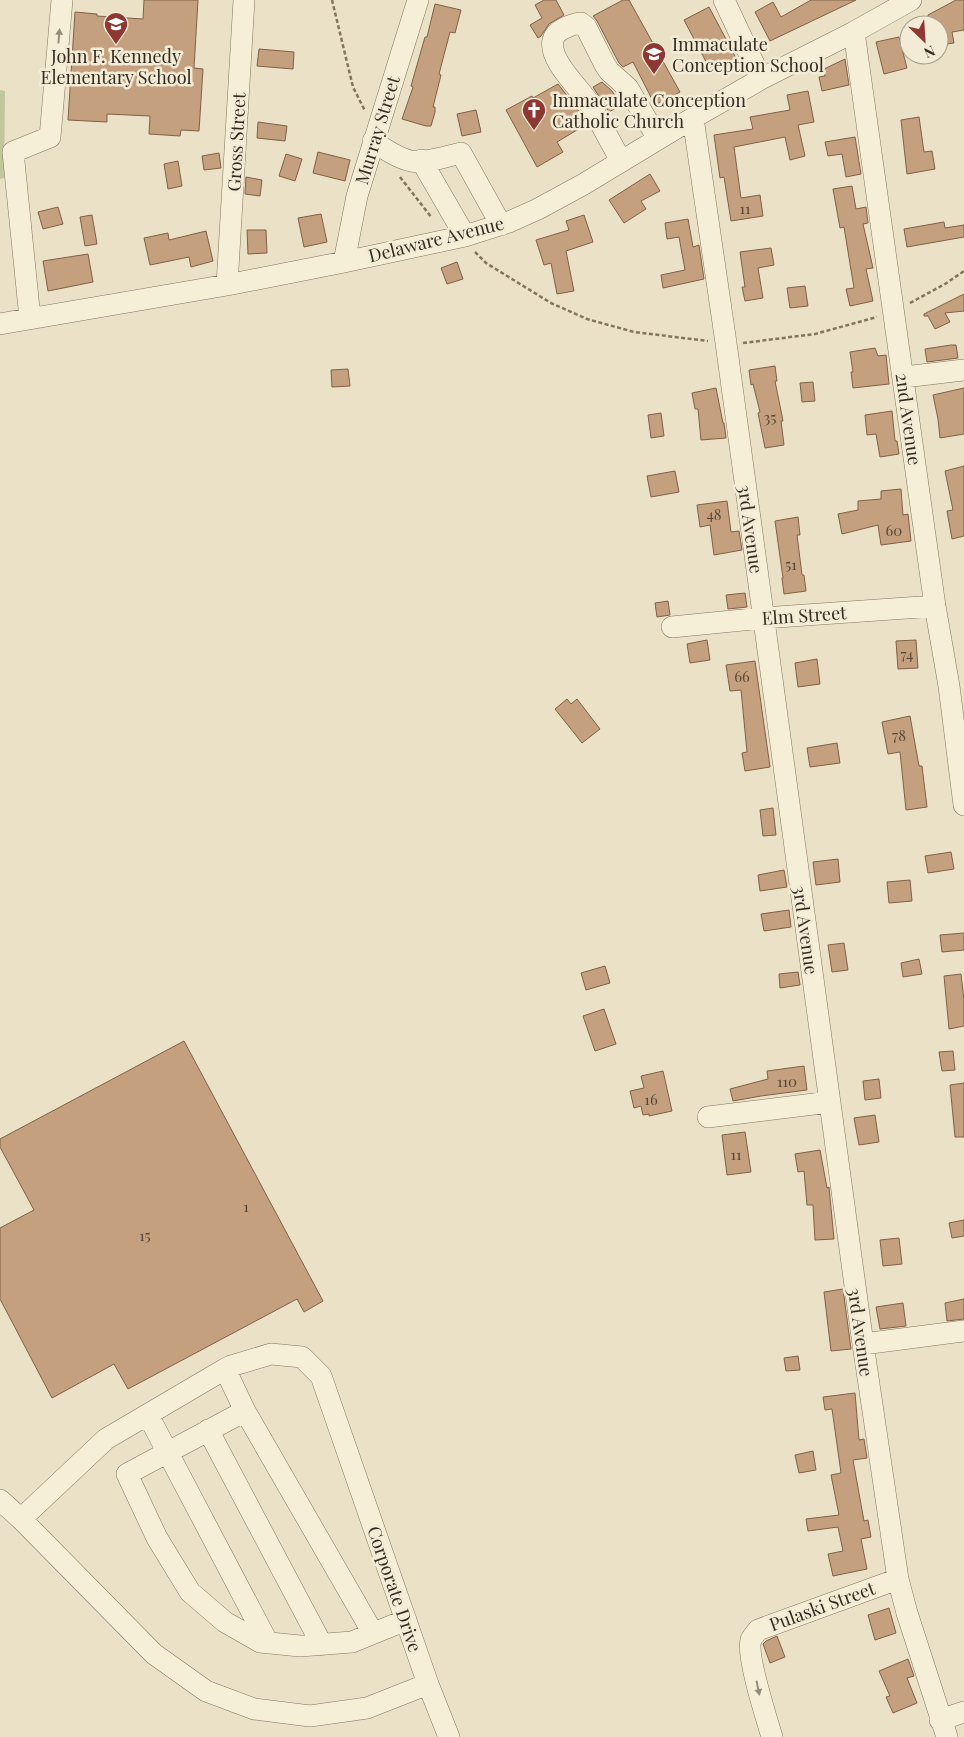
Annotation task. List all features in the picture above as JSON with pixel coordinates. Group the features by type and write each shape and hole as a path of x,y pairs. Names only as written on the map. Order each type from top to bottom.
{"street":[{"path":"30,318 13,152 50,137 62,0"},
{"name":"Gross Street","path":"228,285 244,0"},
{"name":"Murray Street","path":"344,262 357,196 418,0"},
{"path":"724,0 761,79"},
{"name":"Delaware Avenue","path":"0,324 228,285 344,262 468,242 538,209 761,79 854,32 911,0"},
{"path":"621,161 590,104 573,83 555,55 552,46 553,38 572,24 581,23 586,27 604,65 628,88 658,138"},
{"name":"2nd Avenue","path":"854,32 935,606 949,686 964,806"},
{"name":"3rd Avenue","path":"693,118 726,343 863,1344 898,1578 943,1728"},
{"path":"374,137 380,147 412,161 462,153 501,225"},
{"path":"421,160 468,242"},
{"path":"904,377 964,370"},
{"name":"Elm Street","path":"672,627 764,618 935,606"},
{"path":"708,1117 830,1102"},
{"path":"863,1344 964,1331"},
{"name":"Corporate Drive","path":"21,1518 106,1439 225,1369 271,1354 302,1357 321,1376 428,1684 449,1737"},
{"path":"225,1369 245,1411 373,1633"},
{"path":"245,1411 127,1474 157,1538 190,1592 225,1622 260,1642 300,1646 352,1642 406,1620"},
{"path":"148,1414 268,1643"},
{"path":"208,1430 322,1645"},
{"path":"0,1500 21,1518 154,1654 206,1691 254,1709 310,1716 367,1708 428,1684"},
{"name":"Pulaski Street","path":"772,1737 759,1694 750,1648 751,1640 758,1630 898,1578"},
{"path":"943,1728 964,1712"}],"path":[{"path":"332,0 353,87 374,137"},
{"path":"396,173 434,220"},
{"path":"468,242 486,263 551,303 587,319 634,332 726,343 746,343 815,334 878,317 945,284 964,271"}],"green space":[{"path":"0,90 5,91 4,178 0,179"}],"building":[{"path":"144,0 198,0 194,68 203,69 199,131 181,130 180,136 149,134 150,116 107,114 107,122 68,120 75,12 97,14 97,16 143,19"},
{"path":"544,0 556,0 564,15 549,24 538,38 530,25 542,18 535,5"},
{"path":"623,0 629,0 680,92 655,105 633,62 623,67 619,63 593,16"},
{"path":"811,0 856,0 770,41 755,12 773,2 781,17"},
{"path":"956,0 964,0 964,30 952,32 954,43 949,44 949,15 928,15"},
{"path":"435,4 461,10 455,33 450,32 439,74 441,75 433,107 435,107 435,112 431,126 426,126 402,119 413,87 411,86 425,37 427,37"},
{"path":"709,7 737,60 712,73 684,20"},
{"path":"899,37 899,65 906,65 907,68 884,74 876,42"},
{"path":"259,49 294,52 293,69 257,66"},
{"path":"845,59 849,85 822,91 819,77 825,76 824,69"},
{"path":"602,82 612,91 621,105 609,112 593,87"},
{"path":"558,84 587,124 557,142 563,152 537,167 506,110"},
{"path":"808,91 814,122 798,125 805,156 790,160 785,137 734,147 741,198 760,195 763,216 731,221 724,177 720,178 714,135 753,129 750,117 790,110 787,95"},
{"path":"476,110 481,132 462,136 457,114"},
{"path":"919,117 924,152 932,151 935,169 907,174 901,120"},
{"path":"258,122 287,126 285,141 257,138"},
{"path":"855,137 861,174 846,177 842,154 828,156 825,142"},
{"path":"318,152 350,160 345,181 313,173"},
{"path":"219,153 221,168 204,170 202,156"},
{"path":"286,154 302,159 295,181 279,176"},
{"path":"178,161 182,186 168,189 164,164"},
{"path":"650,174 660,191 641,201 646,209 624,223 609,200"},
{"path":"246,177 262,180 260,196 245,194"},
{"path":"852,186 856,209 866,207 868,223 863,224 873,268 866,269 873,301 850,306 846,289 854,288 844,227 840,228 833,189"},
{"path":"58,207 63,224 43,229 38,212"},
{"path":"321,214 327,242 304,247 298,218"},
{"path":"92,215 97,244 85,246 80,217"},
{"path":"584,215 593,242 566,251 574,291 557,294 551,263 544,265 536,240 569,230 566,221"},
{"path":"688,219 693,247 699,245 704,279 663,288 661,275 685,270 679,237 667,239 665,223"},
{"path":"944,222 945,228 964,225 964,237 907,247 904,229"},
{"path":"247,230 266,230 267,253 248,254"},
{"path":"206,231 213,261 191,267 189,257 150,265 144,238 168,233 169,240"},
{"path":"771,248 774,265 758,268 763,298 745,301 742,287 745,287 740,252"},
{"path":"88,254 93,282 48,291 43,261"},
{"path":"457,262 463,279 447,284 441,268"},
{"path":"805,286 808,306 790,308 787,288"},
{"path":"964,294 964,311 945,313 950,322 935,329 928,316 924,316 924,314"},
{"path":"956,345 958,358 927,362 925,349"},
{"path":"875,348 878,356 886,355 889,384 853,388 850,352"},
{"path":"775,366 777,381 775,381 783,421 781,421 784,445 765,448 758,413 760,412 753,384 751,385 749,370"},
{"path":"348,369 350,386 332,387 331,370"},
{"path":"813,382 815,401 802,402 800,383"},
{"path":"716,388 726,438 701,440 698,409 695,409 692,393"},
{"path":"964,388 964,434 940,438 933,395"},
{"path":"892,411 895,441 897,441 899,454 880,457 876,434 867,435 865,415"},
{"path":"661,413 664,436 651,438 648,415"},
{"path":"964,466 964,536 952,539 947,511 953,510 945,471"},
{"path":"675,471 679,492 651,497 647,476"},
{"path":"901,489 903,515 908,514 911,541 881,545 878,525 842,534 838,514 858,510 858,501 881,499 881,491"},
{"path":"727,501 731,532 739,531 742,550 714,555 710,525 700,527 697,505"},
{"path":"798,517 800,535 797,535 806,591 784,594 775,521"},
{"path":"745,593 747,607 728,609 726,595"},
{"path":"668,601 670,615 657,617 655,603"},
{"path":"707,640 710,660 690,663 687,644"},
{"path":"916,640 918,668 898,669 896,641"},
{"path":"817,659 820,684 798,687 795,663"},
{"path":"755,661 770,767 745,771 742,753 747,752 741,690 730,691 726,665"},
{"path":"567,699 571,704 577,699 600,729 582,743 555,709"},
{"path":"910,716 919,766 922,766 927,807 906,810 900,752 888,754 882,722"},
{"path":"837,743 840,763 810,767 807,748"},
{"path":"773,808 776,835 763,836 760,810"},
{"path":"951,852 954,869 928,873 925,856"},
{"path":"838,859 840,882 816,885 813,862"},
{"path":"784,870 787,887 760,891 758,875"},
{"path":"910,880 912,901 889,903 887,882"},
{"path":"789,910 791,927 764,931 761,914"},
{"path":"964,933 964,950 942,952 940,935"},
{"path":"844,943 848,970 832,972 828,945"},
{"path":"919,959 922,974 903,977 901,963"},
{"path":"605,966 610,983 586,990 581,973"},
{"path":"798,972 800,985 780,988 779,974"},
{"path":"961,974 964,1026 949,1029 944,976"},
{"path":"604,1009 616,1044 595,1051 583,1016"},
{"path":"184,1041 323,1301 304,1312 297,1299 128,1389 114,1364 52,1398 0,1299 0,1228 34,1210 0,1147 0,1139"},
{"path":"953,1051 955,1070 942,1071 939,1052"},
{"path":"804,1066 807,1090 733,1101 730,1089 768,1079 767,1071"},
{"path":"663,1071 672,1111 649,1116 649,1114 643,1115 641,1106 634,1108 630,1091 644,1088 641,1076"},
{"path":"879,1079 881,1098 865,1100 863,1081"},
{"path":"964,1083 964,1137 955,1137 950,1085"},
{"path":"875,1115 879,1142 859,1145 854,1118"},
{"path":"745,1132 751,1172 727,1175 722,1135"},
{"path":"820,1150 827,1188 829,1187 834,1239 815,1240 813,1205 807,1205 804,1171 798,1172 795,1154"},
{"path":"964,1220 964,1236 952,1238 949,1223"},
{"path":"899,1238 902,1264 883,1266 880,1240"},
{"path":"843,1289 851,1349 831,1351 824,1292"},
{"path":"964,1299 964,1319 947,1321 945,1303"},
{"path":"903,1303 906,1326 880,1329 876,1307"},
{"path":"798,1356 800,1370 786,1371 784,1358"},
{"path":"855,1393 859,1440 864,1439 867,1458 853,1460 864,1521 868,1520 871,1537 861,1539 867,1569 833,1576 828,1554 843,1551 838,1527 808,1531 806,1519 839,1515 831,1475 841,1473 832,1409 825,1410 823,1397"},
{"path":"813,1451 816,1470 799,1473 795,1455"},
{"path":"889,1608 896,1633 875,1640 868,1615"},
{"path":"777,1636 785,1657 770,1663 763,1644"},
{"path":"908,1659 914,1676 907,1678 917,1703 893,1713 886,1697 890,1696 879,1671"}],"place":[{"name":"John F. Kennedy Elementary School","path":"116,45"},
{"name":"Immaculate Conception School","path":"654,75"},
{"name":"Immaculate Conception Catholic Church","path":"534,131"}]}
